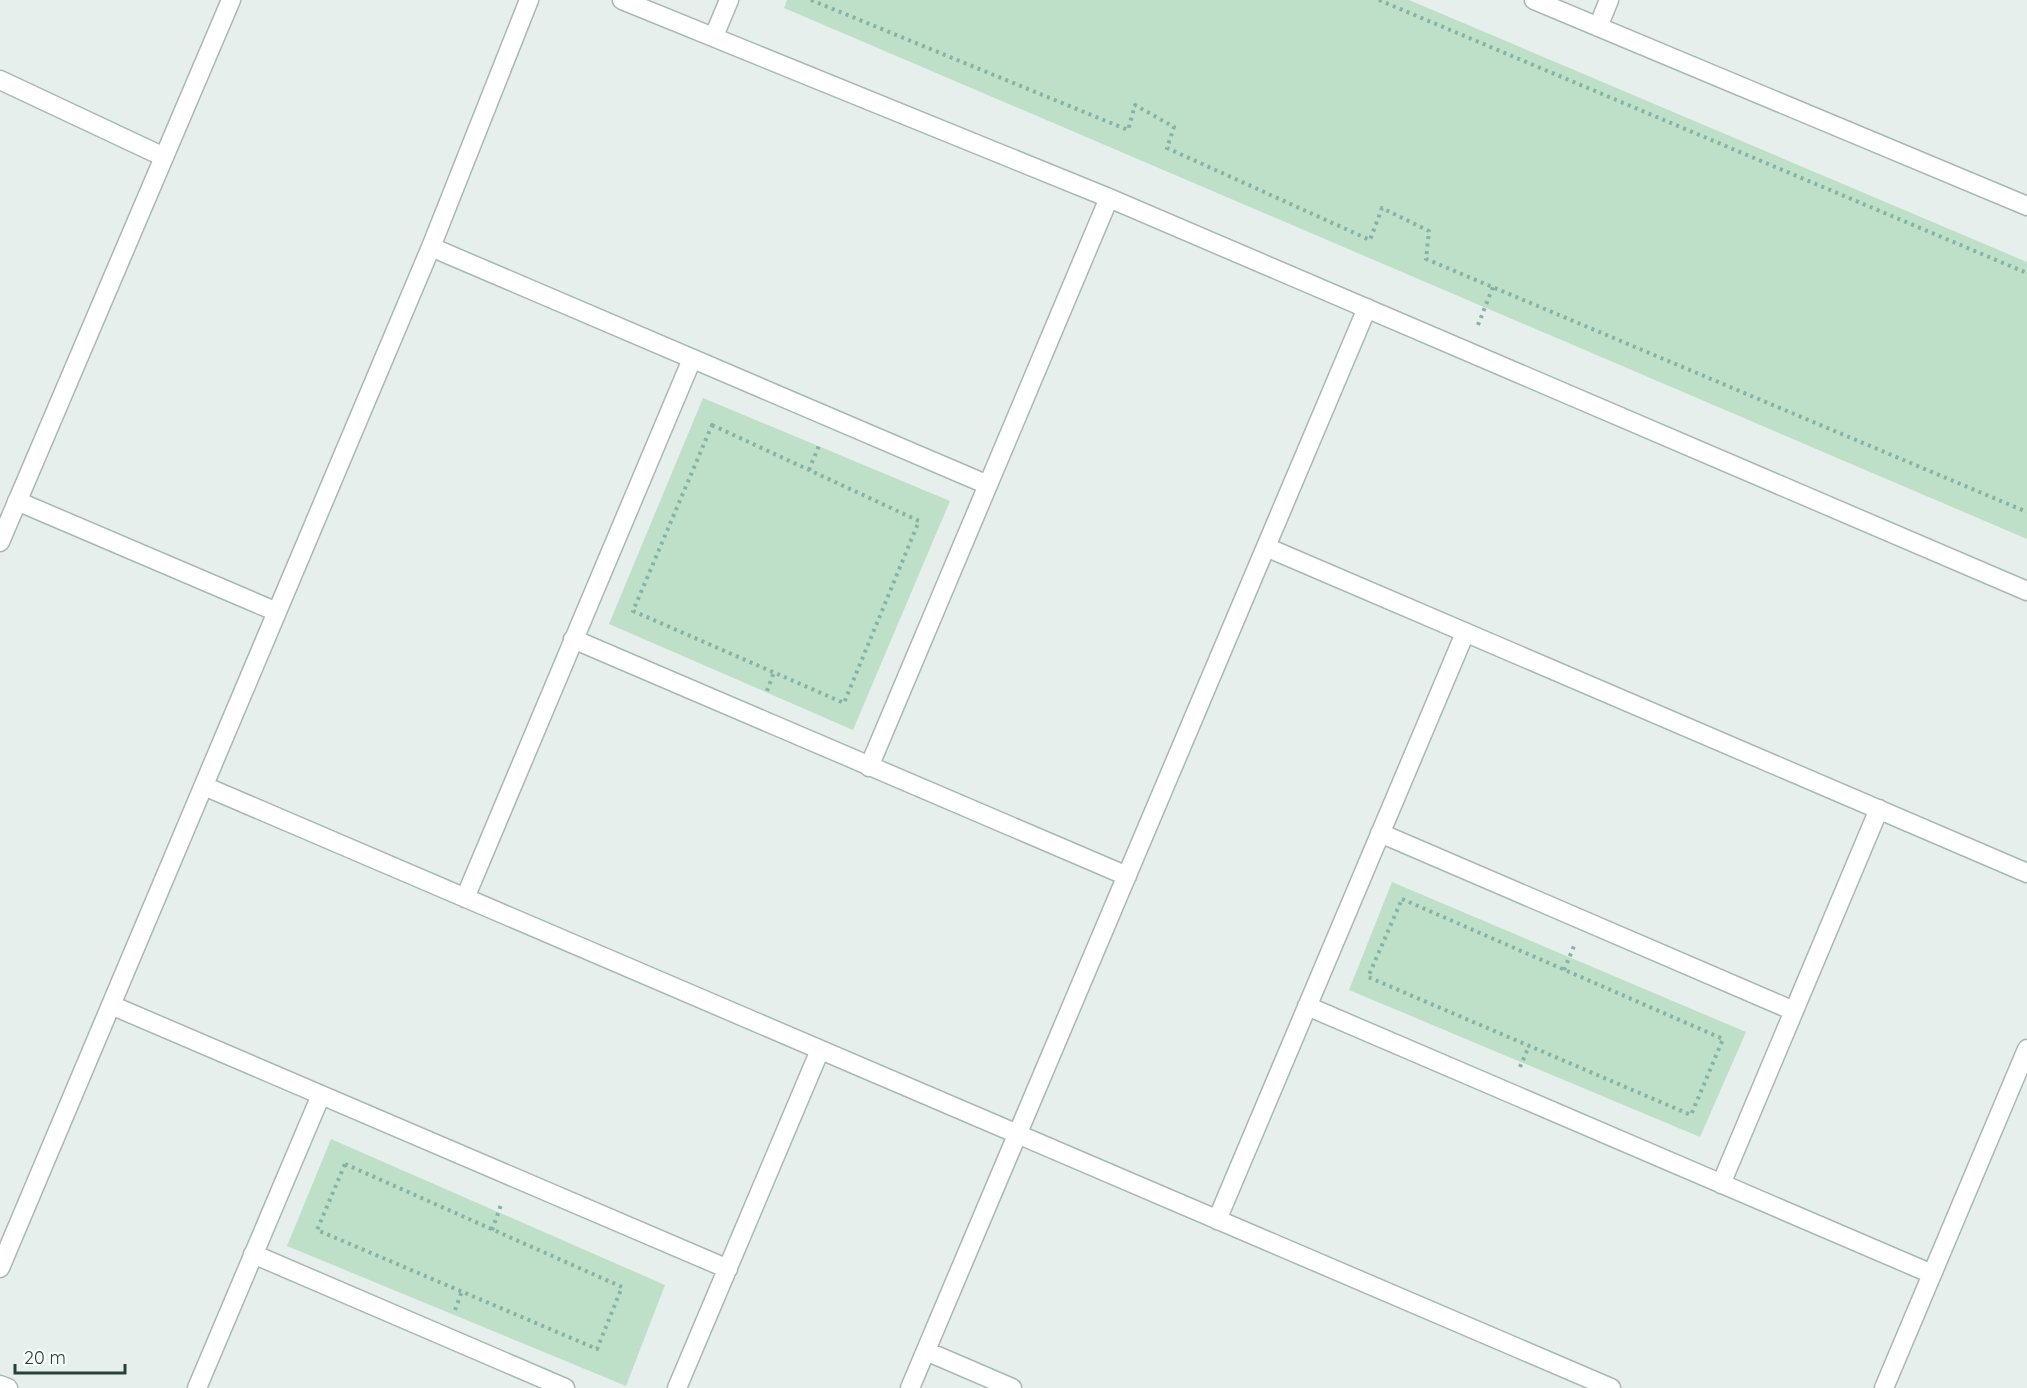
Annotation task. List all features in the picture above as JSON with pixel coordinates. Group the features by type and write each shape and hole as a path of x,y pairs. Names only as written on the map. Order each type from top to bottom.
{"street":[{"path":"0,542 231,0"},
{"path":"0,1268 431,247 529,0"},
{"path":"622,0 1109,198 2027,591"},
{"path":"714,36 729,0"},
{"path":"1534,0 2027,206"},
{"path":"1598,27 1609,0"},
{"path":"0,80 164,157"},
{"path":"869,767 1109,198"},
{"path":"431,247 988,485"},
{"path":"910,1388 1366,308"},
{"path":"465,897 692,358"},
{"path":"17,501 277,612"},
{"path":"1266,547 2027,873"},
{"path":"1216,1220 1465,633"},
{"path":"573,639 1127,876"},
{"path":"204,786 1611,1388"},
{"path":"1721,1184 1879,809"},
{"path":"1380,833 1794,1011"},
{"path":"111,1005 728,1269"},
{"path":"1307,1006 1932,1274"},
{"path":"1884,1388 2027,1049"},
{"path":"678,1388 820,1050"},
{"path":"197,1388 321,1095"},
{"path":"253,1254 565,1388"},
{"path":"926,1351 1012,1388"},
{"path":"0,1385 8,1388"}],"path":[{"path":"811,0 1128,130 1135,105 1174,127 1167,148 1370,240 1382,208 1429,231 1426,259 2027,512"},
{"path":"1379,0 2027,273"},
{"path":"1468,351 1493,287"},
{"path":"712,425 919,521 844,703 633,611 712,425"},
{"path":"1402,899 1723,1039 1691,1115 1368,977 1402,899"},
{"path":"345,1164 622,1287 597,1349 316,1230 345,1164"}],"green space":[{"path":"787,0 1409,0 2027,262 2027,539 784,8"},
{"path":"703,398 950,501 853,730 609,624"},
{"path":"1392,882 1746,1032 1700,1137 1349,990"},
{"path":"331,1139 665,1285 626,1386 287,1246"}]}
